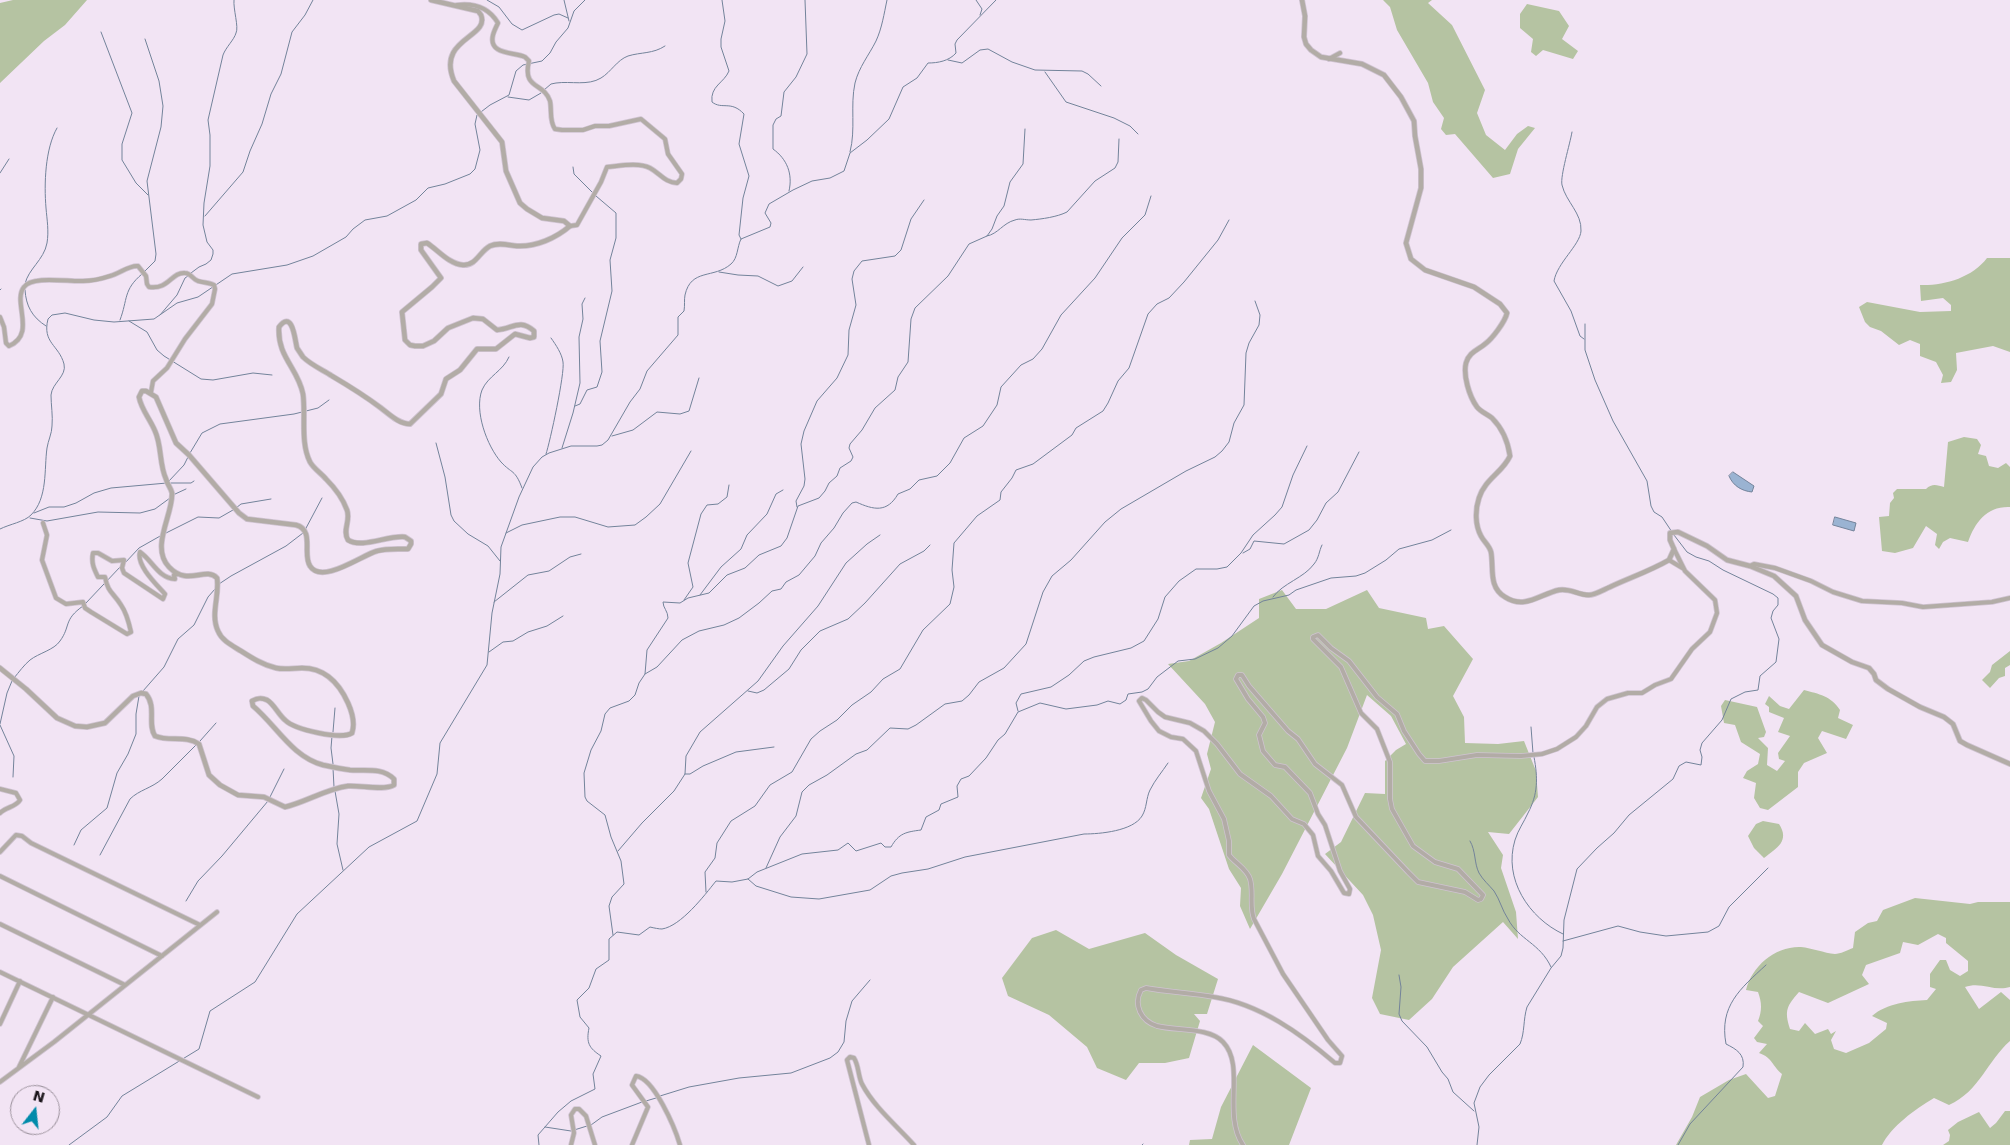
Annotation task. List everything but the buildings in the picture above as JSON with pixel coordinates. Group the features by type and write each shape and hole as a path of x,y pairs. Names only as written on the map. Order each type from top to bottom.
{"street":[{"path":"431,0 478,11 483,18 477,30 458,44 452,53 450,71 454,81 502,142 506,171 520,203 542,218 564,221 570,226"},
{"path":"1302,0 1305,16 1303,31 1306,44 1316,54 1329,59 1362,64 1384,75 1401,97 1414,121 1415,136 1422,168 1421,188 1406,243 1410,259 1425,270 1474,287 1500,304 1507,313 1506,319 1489,340 1468,358 1465,370 1473,402 1492,419 1506,438 1510,456 1504,466 1487,482 1477,507 1481,536 1490,548 1493,583 1497,590 1504,597 1524,602 1532,602 1558,590 1570,590 1591,595 1669,560 1674,550"},
{"path":"0,668 56,718 75,726 87,727 105,723 133,696 141,693 146,694 151,705 151,728 155,736 160,738 188,739 199,744 210,775 220,785 238,795 264,797 285,806 346,787 388,788 394,785 394,778 382,771 348,770 315,763 284,739 253,706 252,701 257,698 269,701 285,720 298,728 345,736 352,733 351,710 336,682 321,672 306,668 287,670 274,668 261,663 226,642 218,631 216,623 217,578 208,574 188,577 178,574 164,560 162,553 165,523 172,494 163,472 157,436 139,397 142,391 150,392 156,397 176,443 239,513 247,518 296,525 302,528 308,543 309,564 314,570 326,572 335,570 378,550 408,549 411,544 405,537 354,543 346,537 347,509 333,487 314,468 310,461 305,442 302,394 294,372 286,361 281,348 279,327 286,322 291,324 295,331 298,351 307,360 364,395 402,423 410,424 441,394 446,379 460,370 477,349 496,349 515,334 532,338 534,334 531,328 522,324 497,330 483,319 478,318 448,328 434,341 424,346 410,345 405,340 402,312 441,278 420,250 421,244 427,243 454,262 466,266 472,263 489,246 496,244 530,245 555,236 570,226 577,225 601,182 606,166 650,168 670,182 677,183 681,179 682,174 668,154 665,139 641,119 610,126 595,126 583,130 556,129 551,114 550,100 528,79 526,72 528,61 520,55 506,54 496,47 493,41 493,34 498,23 494,17 488,11 473,5 452,6"},
{"path":"1329,59 1340,53"},
{"path":"0,317 4,327 6,343 9,346 20,336 24,325 20,298 26,284 44,280 65,282 97,280 111,276 134,265 138,266 146,276 146,284 149,287 155,288 167,285 174,276 186,273 195,280 214,285 212,304 185,339 167,368 152,381 150,392"},
{"path":"43,522 46,535 42,560 56,598 66,604 83,602 85,608 127,634 131,632 123,607 108,589 105,577 98,577 94,570 93,554 98,553 112,561 124,560 122,568 124,572 163,598 164,594 142,567 138,558 140,552 156,569 169,579 175,579 174,575 178,574"},
{"path":"1684,569 1674,550 1670,535 1670,533 1675,531 1707,546 1727,560 1750,566 1774,576 1792,592 1805,620 1822,645 1852,662 1869,668 1876,680 1888,689 1920,707 1944,717 1953,724 1960,741 1966,745 2010,764"},
{"path":"1243,1145 1236,1136 1233,1120 1233,1066 1229,1050 1216,1037 1184,1028 1156,1026 1149,1022 1142,1017 1138,1005 1141,990 1146,988 1216,997 1242,1004 1283,1024 1335,1063 1340,1063 1342,1056 1328,1040 1283,974 1254,919 1251,910 1251,880 1246,872 1229,855 1229,841 1224,819 1209,791 1196,751 1183,739 1171,737 1160,731 1151,721 1139,701 1142,698 1165,717 1190,723 1204,731 1217,744 1240,774 1272,796 1287,814 1304,824 1311,831 1318,856 1331,871 1344,893 1349,894 1351,892 1350,889 1340,871 1325,825 1318,814 1310,793 1285,767 1274,765 1263,752 1260,736 1265,723 1263,716 1248,699 1236,679 1238,675 1242,675 1249,686 1288,731 1298,739 1315,764 1342,785 1356,817 1364,827 1418,882 1454,889 1481,900 1482,891 1471,884 1458,869 1434,862 1413,846 1392,808 1390,800 1390,762 1377,729 1361,713 1341,667 1326,654 1313,637 1318,634 1331,648 1349,661 1377,697 1397,714 1404,730 1425,760 1439,761 1478,755 1521,756 1542,754 1556,749 1576,737 1586,726 1597,707 1607,699 1628,693 1642,694 1655,685 1671,679 1692,649 1710,632 1717,613 1715,600 1684,569 1669,560"},
{"path":"1750,566 1754,564 1775,568 1811,581 1833,592 1862,601 1902,602 1923,607 1992,602 2010,598"},
{"path":"0,789 16,793 20,800 17,804 8,807 0,813"},
{"path":"0,852 16,835 22,836 31,843 200,925"},
{"path":"0,876 162,956"},
{"path":"0,1082 54,1042 217,912"},
{"path":"0,924 126,985"},
{"path":"0,972 258,1097"},
{"path":"0,1024 20,981"},
{"path":"18,1067 53,997"},
{"path":"869,1145 847,1060 850,1057 856,1061 859,1076 866,1090 914,1145"},
{"path":"632,1145 648,1107 632,1084 636,1076 644,1078 662,1100 664,1110 680,1145"},
{"path":"572,1145 574,1133 571,1115 575,1110 579,1109 586,1116 595,1145"}],"green space":[{"path":"13,0 87,0 65,25 44,41 0,83 0,3"},
{"path":"1383,0 1432,0 1428,3 1452,25 1485,90 1477,113 1486,135 1505,150 1517,134 1528,126 1535,128 1518,149 1510,174 1493,178 1455,134 1446,135 1441,129 1444,118 1433,102 1428,83 1397,30 1390,7"},
{"path":"1527,4 1559,11 1569,26 1562,39 1578,51 1573,59 1543,50 1536,56 1531,52 1533,39 1520,28 1520,14"},
{"path":"1987,258 2010,258 2010,352 1993,346 1956,353 1957,370 1951,382 1941,383 1943,375 1936,362 1920,356 1920,344 1910,340 1899,345 1881,331 1870,327 1865,322 1859,307 1867,302 1920,312 1951,311 1951,305 1943,298 1921,301 1920,285 1938,284 1965,276 1981,265"},
{"path":"1964,437 1977,439 1981,445 1978,454 1986,456 1989,466 1998,468 2006,463 2010,467 2010,507 2002,507 1988,512 1974,528 1968,542 1950,538 1943,542 1939,549 1935,545 1937,534 1926,526 1913,548 1895,553 1882,551 1879,517 1889,516 1890,503 1894,498 1893,493 1897,489 1926,489 1935,485 1944,487 1948,442"},
{"path":"1282,590 1296,609 1326,609 1367,590 1379,608 1426,618 1428,629 1444,626 1473,659 1453,696 1464,717 1465,743 1498,744 1524,741 1536,771 1538,797 1509,834 1488,832 1503,855 1501,868 1516,912 1518,939 1503,922 1453,967 1432,999 1409,1020 1380,1014 1372,998 1381,950 1373,915 1363,895 1325,854 1341,842 1365,793 1385,794 1385,761 1396,750 1406,744 1391,716 1367,695 1347,748 1282,874 1250,929 1240,906 1241,888 1229,869 1209,809 1201,798 1211,769 1207,754 1215,722 1205,704 1168,664 1189,661 1221,643 1259,618 1259,599"},
{"path":"2010,651 2010,665 2005,668 2005,676 1999,678 1990,688 1982,680 1990,672 1992,665"},
{"path":"1804,690 1820,694 1829,699 1840,710 1838,718 1853,725 1846,739 1822,731 1818,738 1827,753 1804,763 1798,772 1798,787 1768,810 1760,808 1754,798 1756,783 1743,778 1747,771 1758,764 1760,754 1741,742 1735,725 1724,723 1721,706 1725,700 1757,707 1766,732 1764,737 1758,738 1768,748 1767,765 1777,771 1785,761 1779,759 1778,753 1790,736 1778,732 1784,718 1769,712 1769,707 1765,704 1769,696 1780,706 1789,709"},
{"path":"1763,821 1779,824 1783,835 1783,840 1780,844 1764,858 1754,848 1748,836 1756,824"},
{"path":"1915,898 1970,904 1978,902 2010,902 2010,987 1998,988 1971,985 1965,987 1979,1009 2001,992 2010,1000 2010,1041 1995,1057 1976,1084 1960,1099 1949,1105 1934,1098 1927,1102 1897,1125 1882,1145 1676,1145 1692,1117 1700,1097 1729,1080 1746,1074 1768,1098 1775,1096 1782,1074 1767,1057 1759,1053 1767,1044 1757,1042 1754,1038 1763,1026 1758,1021 1761,1010 1760,1000 1758,992 1746,990 1753,973 1759,966 1774,954 1791,948 1801,947 1827,953 1842,953 1853,948 1855,932 1868,923 1877,921 1883,910","holes":["1938,934 1946,938 1946,943 1968,961 1968,971 1960,976 1950,970 1946,960 1940,960 1930,974 1930,987 1936,989 1927,1000 1891,1005 1872,1016 1887,1023 1886,1029 1869,1043 1846,1053 1834,1049 1831,1040 1836,1031 1831,1034 1828,1029 1815,1034 1805,1023 1799,1031 1790,1029 1787,1013 1792,1001 1799,992 1828,1003 1869,984 1862,975 1866,965 1900,953 1903,942 1918,945"]},
{"path":"1056,930 1089,949 1145,933 1176,955 1218,979 1207,1014 1194,1014 1200,1021 1189,1058 1165,1063 1139,1063 1126,1080 1097,1068 1087,1047 1049,1015 1008,996 1002,978 1032,938"},
{"path":"1253,1045 1311,1088 1289,1145 1189,1145 1190,1140 1212,1139 1221,1107"},
{"path":"2005,1111 2010,1111 2010,1145 1943,1145 1949,1141 1950,1135 1948,1130 1958,1122 1979,1112 1990,1128"}],"water":[{"path":"1733,472 1754,486 1752,492 1741,489 1733,483 1729,476"},
{"path":"1835,517 1856,523 1854,531 1833,525"}],"waterway":[{"path":"191,273 211,260 213,254 213,250 207,242 203,225 204,203 210,166 208,120 223,55 237,30 234,0"},
{"path":"205,216 243,172 262,124 271,94 281,74 292,32 305,15 313,0"},
{"path":"487,0 499,7 512,24 522,30 554,15 559,14 568,18"},
{"path":"564,0 569,21"},
{"path":"0,529 31,515 43,492 47,448 52,429 51,395 64,368 62,358 47,333 48,319 52,315 65,313 94,320 114,322 154,319 177,303 198,297 232,274 287,265 313,256 346,237 365,220 387,216 416,200 428,188 445,184 470,174 475,169 480,150 475,124 477,115 490,105 509,95 516,71 523,65 542,61 550,53 556,42 568,28 574,11 585,0"},
{"path":"722,0 725,21 721,47 729,71 715,88 712,102 735,107 744,114 739,144 749,176 743,198 739,235 741,239"},
{"path":"789,191 788,167 782,157 773,149 773,125 776,119 781,116 784,92 796,77 807,54 805,0"},
{"path":"850,152 853,135 855,83 878,36 887,0"},
{"path":"976,0 982,9 980,15"},
{"path":"69,1145 107,1117 122,1096 199,1049 210,1011 255,982 297,914 369,847 417,821 437,774 440,743 487,665 492,613 500,574 501,547 519,497 533,467 542,457 549,453 571,446 602,445 608,440 630,402 640,389 647,371 678,335 678,317 684,311 685,295 692,281 698,277 724,269 735,259 741,239 770,227 771,223 765,213 769,204 812,181 830,178 844,171 850,153 889,119 903,87 917,78 928,63 936,63 953,56 956,53 955,44 957,40 996,0"},
{"path":"101,32 132,113 122,144 122,160 136,183 148,195"},
{"path":"145,39 159,81 163,106 161,127 147,181 156,254 155,261 145,271"},
{"path":"544,90 551,84 556,83 591,82 601,78 617,63 628,56 647,53 665,46"},
{"path":"948,60 962,63 980,50 988,49 1012,62 1035,70 1082,71 1101,86"},
{"path":"1045,72 1066,102 1114,118 1130,126 1138,134"},
{"path":"508,97 529,100 541,93"},
{"path":"25,284 29,274 43,254 47,243 46,167 50,146 57,128"},
{"path":"613,935 609,906 612,897 624,884 621,861 611,837 605,815 587,801 585,797 584,773 591,750 601,731 605,714 610,708 629,701 635,695 639,683 645,674 647,650 668,618 663,602 680,603 688,598 709,593 727,575 745,568 759,555 781,546 787,538 798,506 819,498 829,483 837,476 840,468 851,461 853,457 849,448 850,444 862,430 875,408 895,390 898,377 908,362 911,319 915,308 948,276 969,244 987,236 992,229 997,216 1004,206 1010,182 1023,164 1025,129"},
{"path":"1572,132 1562,185 1579,219 1581,231 1577,242 1559,268 1554,281 1571,311 1580,336 1584,339"},
{"path":"987,236 1017,219 1031,220 1067,212 1095,181 1115,168 1118,162 1119,139"},
{"path":"0,173 9,159"},
{"path":"573,167 574,174 593,193"},
{"path":"575,406 580,404 587,390 597,387 602,372 600,341 612,291 610,260 616,238 616,213 596,196"},
{"path":"645,674 657,667 682,640 699,631 724,625 739,618 772,591 781,589 786,582 799,575 815,556 821,543 852,503 856,502 874,508 885,507 898,494 910,489 919,480 937,476 950,463 964,438 983,426 997,405 1001,387 1021,365 1033,359 1042,349 1061,315 1095,278 1122,238 1145,215 1151,196"},
{"path":"797,507 796,501 804,486 805,479 801,444 804,431 817,401 837,378 848,355 849,330 856,305 852,279 854,271 862,261 895,256 901,250 911,219 924,200"},
{"path":"706,892 705,872 715,858 717,843 731,821 755,806 770,785 792,772 811,739 871,692 883,679 900,669 923,630 950,604 954,587 952,570 954,543 977,516 1000,500 1001,492 1016,470 1033,464 1072,435 1076,428 1103,411 1118,381 1129,368 1148,314 1157,304 1169,298 1184,282 1218,240 1229,220"},
{"path":"719,272 758,276 778,286 792,281 803,267"},
{"path":"120,320 129,290 142,274"},
{"path":"160,315 177,295 185,278 188,276"},
{"path":"25,290 31,311 46,326"},
{"path":"562,448 580,383 579,337 583,319 582,304 585,298"},
{"path":"766,868 780,837 796,816 802,792 809,785 827,775 856,754 867,750 890,728 908,729 945,704 962,701 979,682 1004,668 1026,644 1043,592 1052,576 1071,560 1105,522 1121,509 1186,471 1215,457 1222,451 1229,442 1234,423 1244,405 1246,353 1259,325 1260,315 1255,301"},
{"path":"129,321 147,332 157,350 164,356 201,379 213,380 253,373 272,375"},
{"path":"1585,324 1585,350 1595,380 1613,421 1647,481 1651,506 1654,512 1662,517 1672,532"},
{"path":"546,454 557,408 563,369 561,356 551,338"},
{"path":"509,357 482,390 480,408 483,428 491,447 501,462 515,475 522,488"},
{"path":"612,436 633,430 657,412 680,414 689,411 699,378"},
{"path":"190,453 202,433 220,424 294,414 318,408 329,400"},
{"path":"436,443 445,477 451,515 454,521 468,534 488,546 500,561"},
{"path":"1018,711 1016,703 1021,694 1051,687 1069,675 1084,661 1131,648 1144,641 1158,619 1165,597 1179,581 1196,569 1227,567 1241,553 1253,535 1282,507 1293,475 1307,446"},
{"path":"506,533 522,525 560,517 575,517 608,527 635,525 660,504 691,451"},
{"path":"1243,553 1250,549 1254,541 1284,544 1309,530 1326,503 1338,492 1359,452"},
{"path":"169,481 184,465 188,457"},
{"path":"171,483 191,483 194,481"},
{"path":"34,513 49,507 64,507 94,493 111,488 167,483"},
{"path":"684,600 693,587 688,563 701,514 707,505 718,504 727,497 729,485"},
{"path":"173,495 186,489"},
{"path":"700,595 721,567 741,549 747,535 767,514 776,494 783,490"},
{"path":"30,518 47,521 98,512 140,513 155,509 170,498"},
{"path":"305,530 322,498"},
{"path":"236,508 241,504 271,499"},
{"path":"166,533 198,517 219,518 233,510"},
{"path":"539,1145 538,1135 558,1112 571,1101 595,1089 593,1074 601,1056 589,1045 589,1028 580,1017 577,1000 589,988 596,969 609,960 609,939 617,932 639,935 650,927 662,929 669,927 692,909 716,881 732,882 748,879 757,872 802,854 838,850 848,843 856,851 881,843 885,847 891,847 903,834 921,830 926,817 939,810 941,804 958,797 957,786 961,779 969,776 986,758 998,740 1005,734 1018,712 1040,703 1066,709 1097,705 1108,701 1120,704 1126,700 1128,694 1148,689 1157,677 1178,661 1195,659 1218,648 1232,636 1254,606 1263,601 1289,595 1296,590 1331,578 1356,576 1365,573 1399,549 1432,540 1451,530"},
{"path":"219,584 286,546 303,533"},
{"path":"124,564 139,548 162,535"},
{"path":"618,851 642,823 674,791 685,774 686,756 700,732 758,681 783,646 818,606 846,563 880,535"},
{"path":"1477,1145 1479,1127 1474,1103 1480,1087 1489,1075 1520,1044 1527,1007 1551,968 1561,956 1564,920 1577,869 1614,833 1629,815 1673,779 1679,766 1686,762 1701,765 1702,757 1700,750 1702,743 1722,720 1731,699 1745,692 1758,690 1760,676 1776,662 1779,639 1771,618 1773,611 1778,605 1778,598 1709,561 1687,552 1674,535"},
{"path":"748,691 757,693 764,690 789,669 801,650 820,631 848,619 900,564 924,551 930,545"},
{"path":"1273,597 1282,588 1310,569 1317,559 1322,545"},
{"path":"494,602 528,575 549,571 570,557 581,554"},
{"path":"86,603 121,566"},
{"path":"143,691 164,667 178,639 194,625 208,597 215,589"},
{"path":"14,678 30,660 57,644 63,636 70,619 83,606"},
{"path":"489,652 503,642 513,641 528,632 547,626 563,616"},
{"path":"0,724 7,693 12,681"},
{"path":"74,845 81,830 107,808 117,773 128,754 136,734 136,714 139,696"},
{"path":"333,732 335,708"},
{"path":"100,855 130,799 162,779 216,723"},
{"path":"0,725 14,756 13,777"},
{"path":"1531,727 1533,753"},
{"path":"332,736 333,764"},
{"path":"685,774 690,774 703,766 736,752 774,747"},
{"path":"1534,757 1536,772 1535,792 1531,806 1515,840 1512,855 1513,869 1516,883 1530,908 1539,918 1563,934"},
{"path":"748,879 756,886 791,897 819,899 870,890 891,876 928,869 965,857 1084,834 1116,831 1138,821 1142,816 1150,790 1168,763"},
{"path":"333,768 334,787"},
{"path":"270,797 284,769"},
{"path":"335,791 339,814 337,844 343,870"},
{"path":"186,901 198,881 222,856 268,801"},
{"path":"1470,841 1479,873 1494,891 1506,916 1518,932 1541,952 1551,967"},
{"path":"1563,941 1618,926 1666,936 1708,932 1719,926 1729,907 1768,868"},
{"path":"1678,1145 1690,1124 1743,1067 1741,1055 1726,1044 1726,1019 1734,999 1766,965"},
{"path":"1399,975 1401,987 1399,1014 1402,1021 1427,1047 1448,1079 1453,1092 1474,1111"},
{"path":"660,1096 689,1087 739,1078 791,1073 830,1058 838,1052 844,1042 846,1021 852,1001 870,980"},
{"path":"646,1101 656,1098"},
{"path":"591,1125 602,1117 642,1102"},
{"path":"545,1127 571,1131 587,1126"}]}
